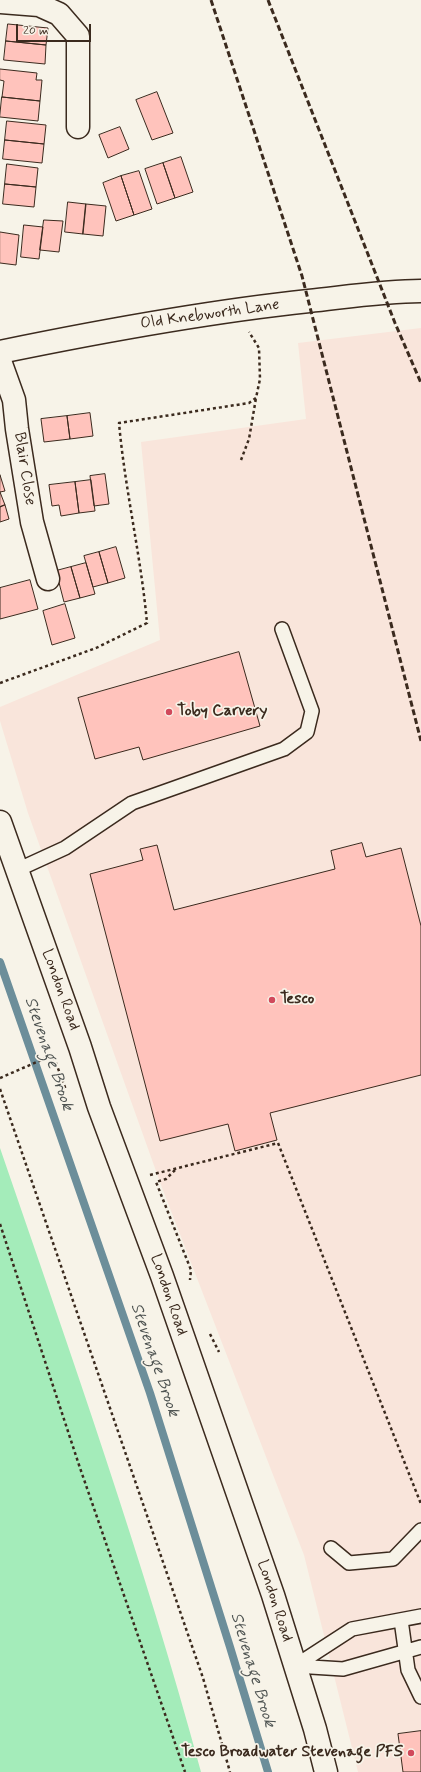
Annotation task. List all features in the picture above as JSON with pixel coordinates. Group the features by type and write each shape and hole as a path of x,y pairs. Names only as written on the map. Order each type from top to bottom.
{"main road":[{"path":"0,2 39,4 60,7 78,36 78,127"},
{"name":"Old Knebworth Lane","path":"0,352 84,334 239,309 367,295 421,291"},
{"name":"Blair Close","path":"0,361 14,400 17,429 32,522 48,578"},
{"name":"London Road","path":"0,822 80,1047 99,1107 162,1276 268,1581 315,1729 326,1772"}],"lane":[{"path":"17,870 65,848 132,803 284,749 307,732 312,711 282,629"},
{"path":"331,1548 349,1563 393,1559 421,1530"},
{"path":"295,1666 352,1630 421,1616"},
{"path":"401,1620 408,1670 421,1697"},
{"path":"295,1666 343,1669 421,1647"}],"path":[{"path":"239,309 243,321 259,348 260,379 249,439 241,460"},
{"path":"0,683 96,648 147,624 143,579 122,456 119,423 249,403 256,398"},
{"path":"0,1078 53,1055 67,1092"},
{"path":"0,1090 203,1678 230,1772"},
{"path":"146,1176 278,1143 421,1504"},
{"path":"176,1169 166,1179 156,1182 191,1270 190,1282"},
{"path":"0,1224 79,1465 185,1772"}],"shaded area":[{"path":"421,328 421,1772 358,1772 304,1555 161,1185 28,813 0,721 0,707 160,640 141,442 306,419 298,343"}],"green space":[{"path":"0,1148 106,1458 156,1615 201,1772 0,1772"}],"building":[{"path":"8,24 48,28 46,45 6,41"},
{"path":"6,41 46,45 45,64 4,60"},
{"path":"0,69 37,73 36,80 42,80 40,101 2,97 4,81 0,80"},
{"path":"157,92 173,133 152,140 136,100"},
{"path":"2,97 40,101 38,121 0,117"},
{"path":"7,121 46,125 44,144 5,140"},
{"path":"120,127 129,149 108,158 99,135"},
{"path":"5,140 44,144 42,163 3,159"},
{"path":"181,157 193,192 175,198 163,163"},
{"path":"163,163 175,198 157,204 145,169"},
{"path":"7,164 38,168 36,187 5,184"},
{"path":"139,171 152,209 134,215 121,176"},
{"path":"121,176 134,215 116,221 103,183"},
{"path":"5,184 36,187 34,207 3,204"},
{"path":"68,202 86,204 83,234 65,232"},
{"path":"86,204 106,206 103,236 83,234"},
{"path":"44,220 63,221 59,252 40,250"},
{"path":"24,225 43,227 39,259 21,257"},
{"path":"0,232 19,235 16,265 0,263"},
{"path":"90,413 93,436 70,439 67,416"},
{"path":"67,416 70,439 44,442 41,419"},
{"path":"105,474 109,504 94,506 90,476"},
{"path":"0,475 5,491 0,492"},
{"path":"91,480 95,511 79,513 75,482"},
{"path":"75,482 79,513 61,516 59,505 52,506 49,485"},
{"path":"0,492 5,505 0,507"},
{"path":"5,505 9,519 0,522 0,507"},
{"path":"116,547 125,578 108,583 99,552"},
{"path":"99,552 108,583 93,587 84,556"},
{"path":"86,563 95,594 80,598 71,567"},
{"path":"71,567 80,598 64,602 56,571"},
{"path":"30,580 38,609 0,619 0,588"},
{"path":"65,604 75,638 52,645 43,611"},
{"name":"Toby Carvery","path":"239,652 260,726 143,760 139,747 95,759 78,698"},
{"name":"Tesco","path":"362,843 366,857 401,848 421,926 421,1075 270,1113 277,1140 235,1151 228,1124 160,1141 90,874 143,860 140,849 157,845 174,910 335,869 331,851"},
{"name":"Tesco Broadwater Stevenage PFS","path":"421,1731 421,1772 403,1772 398,1734"}],"waterway":[{"name":"Stevenage Brook","path":"0,962 150,1393 268,1772"}],"railway":[{"path":"211,0 302,276 421,741"},
{"path":"268,0 395,323 421,383"}],"place":[{"name":"Toby Carvery","path":"169,712"},
{"name":"Tesco","path":"272,1000"},
{"name":"Tesco Broadwater Stevenage PFS","path":"411,1753"}]}
